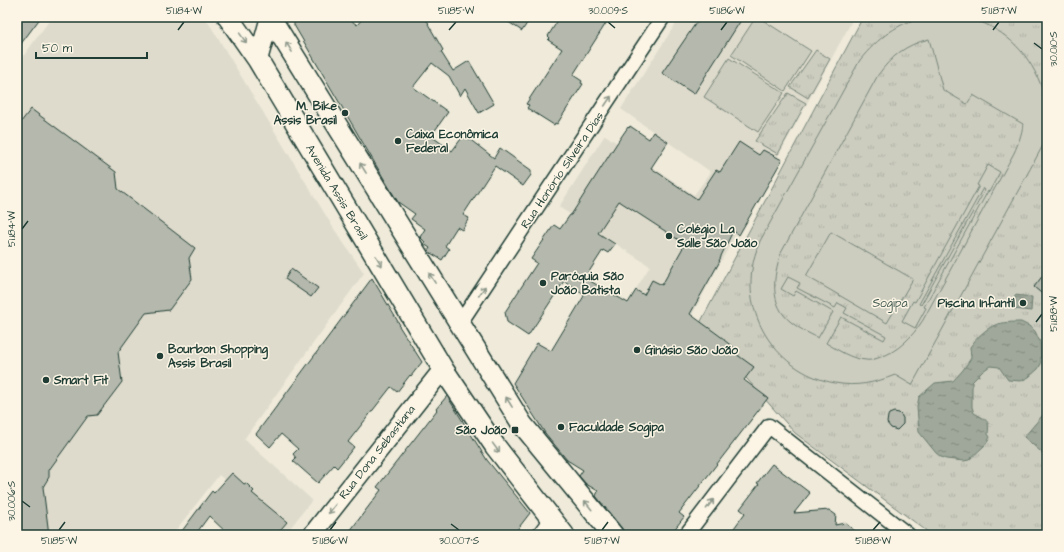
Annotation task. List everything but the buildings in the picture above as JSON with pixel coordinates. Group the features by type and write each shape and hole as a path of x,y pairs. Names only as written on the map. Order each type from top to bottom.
{"main road":[{"name":"Avenida Assis Brasil","path":"228,17 258,60 443,369 495,446 564,535"},
{"path":"270,17 522,424 613,535"}],"street":[{"path":"258,60 270,17"},
{"name":"Rua Honório Silveira Dias","path":"460,323 663,17"},
{"name":"Rua Dona Sebastiana","path":"312,535 443,369"},
{"path":"686,535 769,426 908,535"},
{"path":"539,535 551,519"}],"shaded area":[{"name":"Bourbon Shopping Assis Brasil","path":"52,17 205,17 334,229 364,273 244,439 312,500 287,532 219,475 172,535 17,535 17,65"},
{"name":"Colégio La Salle São João","path":"680,17 854,17 626,436 568,402 650,266 559,207 605,135 694,195 711,172 621,109"}],"green space":[{"path":"947,16 967,18 979,21 991,27 1011,41 1028,60 1035,71 1042,88 1045,107 1045,122 1047,123 1047,138 912,385 895,375 865,384 850,385 835,383 816,378 799,369 784,357 771,343 761,327 754,309 751,290 754,259 760,241 860,60 881,38 889,32 907,22 917,19","holes":["929,39 943,90 967,104 973,95 1023,124 1020,139 1014,153 919,326 904,343 892,352 869,360 855,358 826,343 841,317 884,340 886,336 844,313 847,308 838,303 835,308 797,288 800,283 788,277 781,289 793,296 796,291 833,312 818,338 801,329 784,315 776,299 775,280 778,262 781,253 878,75 888,62 913,44"]},
{"path":"756,17 811,51 785,91 731,55"},
{"name":"Sogipa","path":"863,17 1047,17 1047,535 932,535 795,433 699,325"},
{"path":"816,50 830,59 808,98 790,87"},
{"path":"729,58 784,93 758,132 704,97"},
{"path":"788,93 806,103 778,154 755,141"},
{"path":"988,165 1000,172 924,307 926,308 915,328 902,321 913,301 915,302 979,186 977,185","holes":["983,188 985,190 921,305 919,304"]},
{"path":"831,232 913,279 887,323 806,276"}],"water":[{"name":"Piscina Infantil","path":"1015,295 1032,297 1031,311 1014,309"},
{"path":"1021,322 1035,331 1040,342 1041,364 1029,377 1021,381 1008,380 999,367 990,366 983,371 972,382 972,407 974,413 986,420 988,423 988,434 990,437 985,445 969,460 964,461 941,457 919,432 917,407 919,397 935,383 953,381 971,358 970,347 980,335 988,329 997,324"},
{"path":"1047,410 1047,457 1024,437"}],"place":[{"name":"M. Bike Assis Brasil","path":"345,113"},
{"name":"Caixa Econômica Federal","path":"398,141"},
{"name":"Colégio La Salle São João","path":"669,236"},
{"name":"Paróquia São João Batista","path":"543,283"},
{"name":"Piscina Infantil","path":"1023,303"},
{"name":"Ginásio São João","path":"637,350"},
{"name":"Bourbon Shopping Assis Brasil","path":"160,356"},
{"name":"Smart Fit","path":"46,380"},
{"name":"Faculdade Sogipa","path":"561,427"},
{"name":"São João","path":"515,430"}]}
